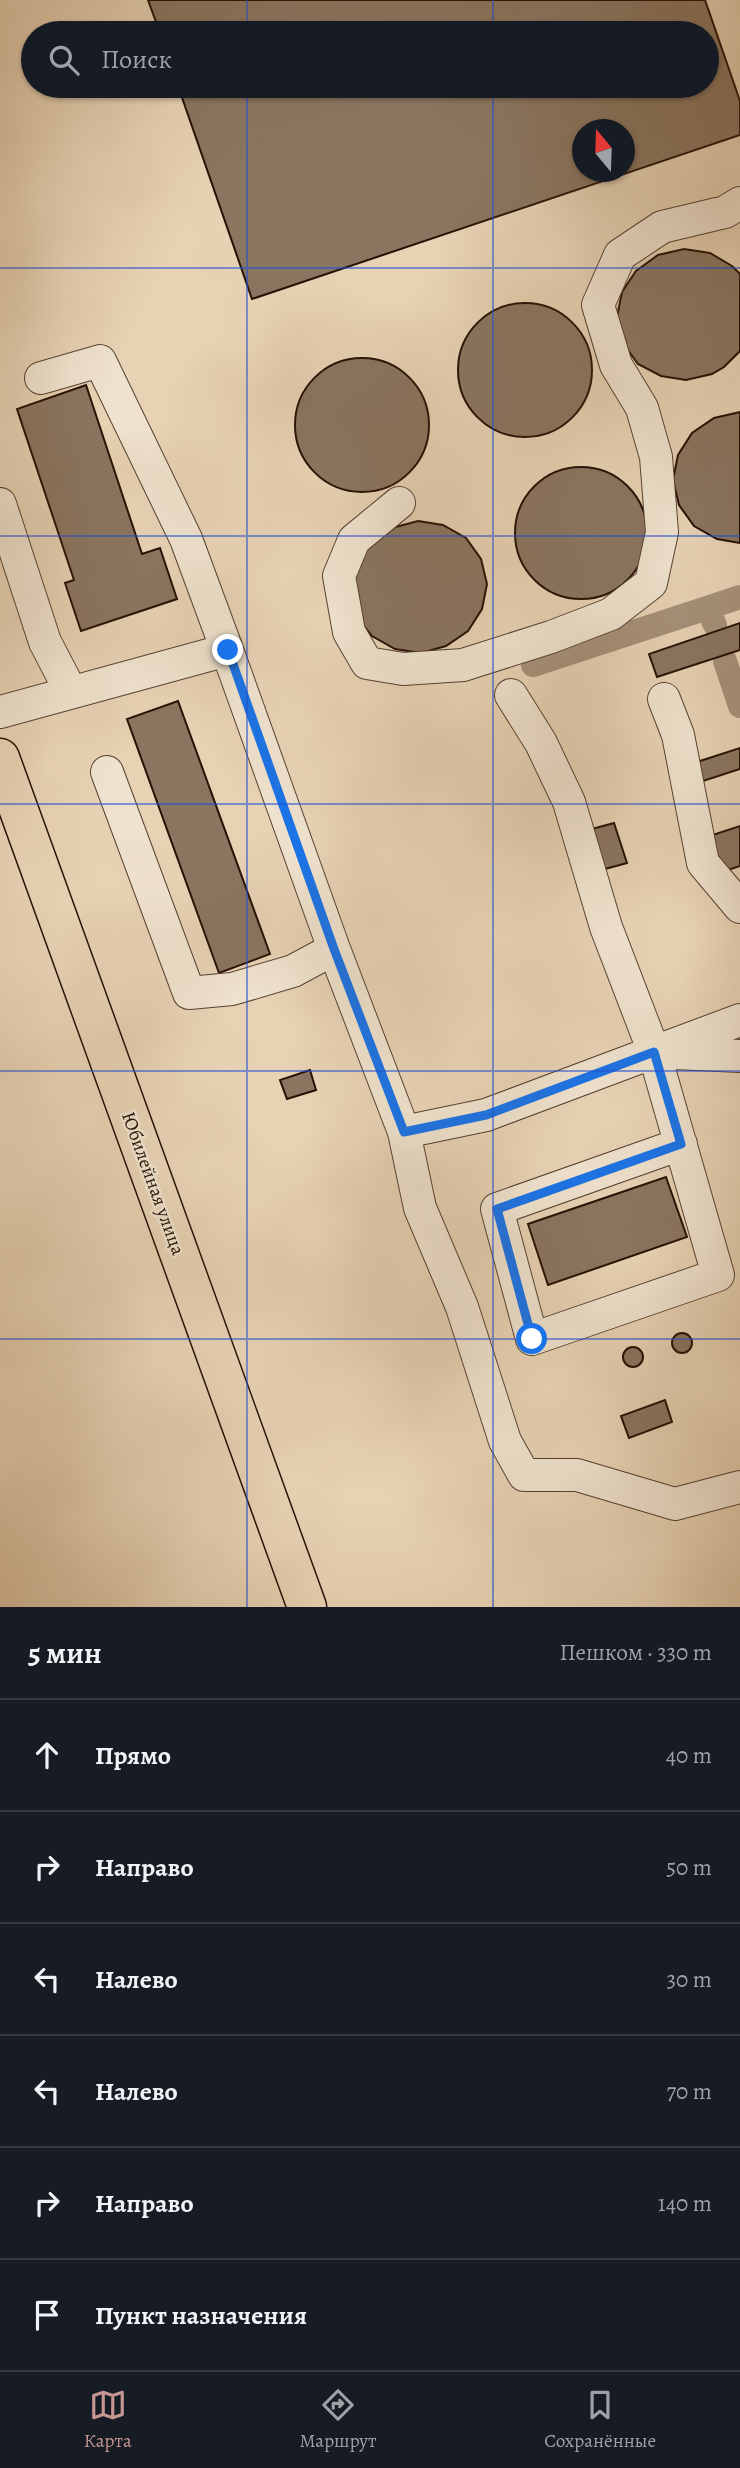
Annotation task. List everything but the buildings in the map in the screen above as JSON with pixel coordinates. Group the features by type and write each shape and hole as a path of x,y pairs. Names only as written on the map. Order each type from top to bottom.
{"main road":[{"name":"Юбилейная улица","path":"0,758 307,1607"}],"lane":[{"path":"399,503 354,540 339,576 349,632 368,663 403,669 463,665 551,637 611,614 651,583 662,532 656,457 642,408 616,365 598,305 620,255 662,227 725,212 740,203"},
{"path":"41,378 100,361 186,539 334,949 404,1132 420,1208 462,1307 505,1441 524,1475 577,1475 675,1504 740,1487"},
{"path":"0,504 46,642 71,692"},
{"path":"0,712 228,650"},
{"path":"511,695 541,743 569,802 606,927 654,1052 681,1144 718,1275 532,1339 497,1209 681,1144"},
{"path":"664,699 678,735 704,863 740,908"},
{"path":"107,772 189,993 233,989 293,971 334,949"},
{"path":"404,1132 486,1115 740,1019"},
{"path":"654,1052 740,1056"}],"waterway":[{"path":"707,608 740,597"},
{"path":"533,665 707,608 715,625"},
{"path":"725,661 740,706"}],"route":[{"path":"228,650 334,949 404,1132 486,1115 654,1052 681,1144 497,1209 532,1339"}]}
